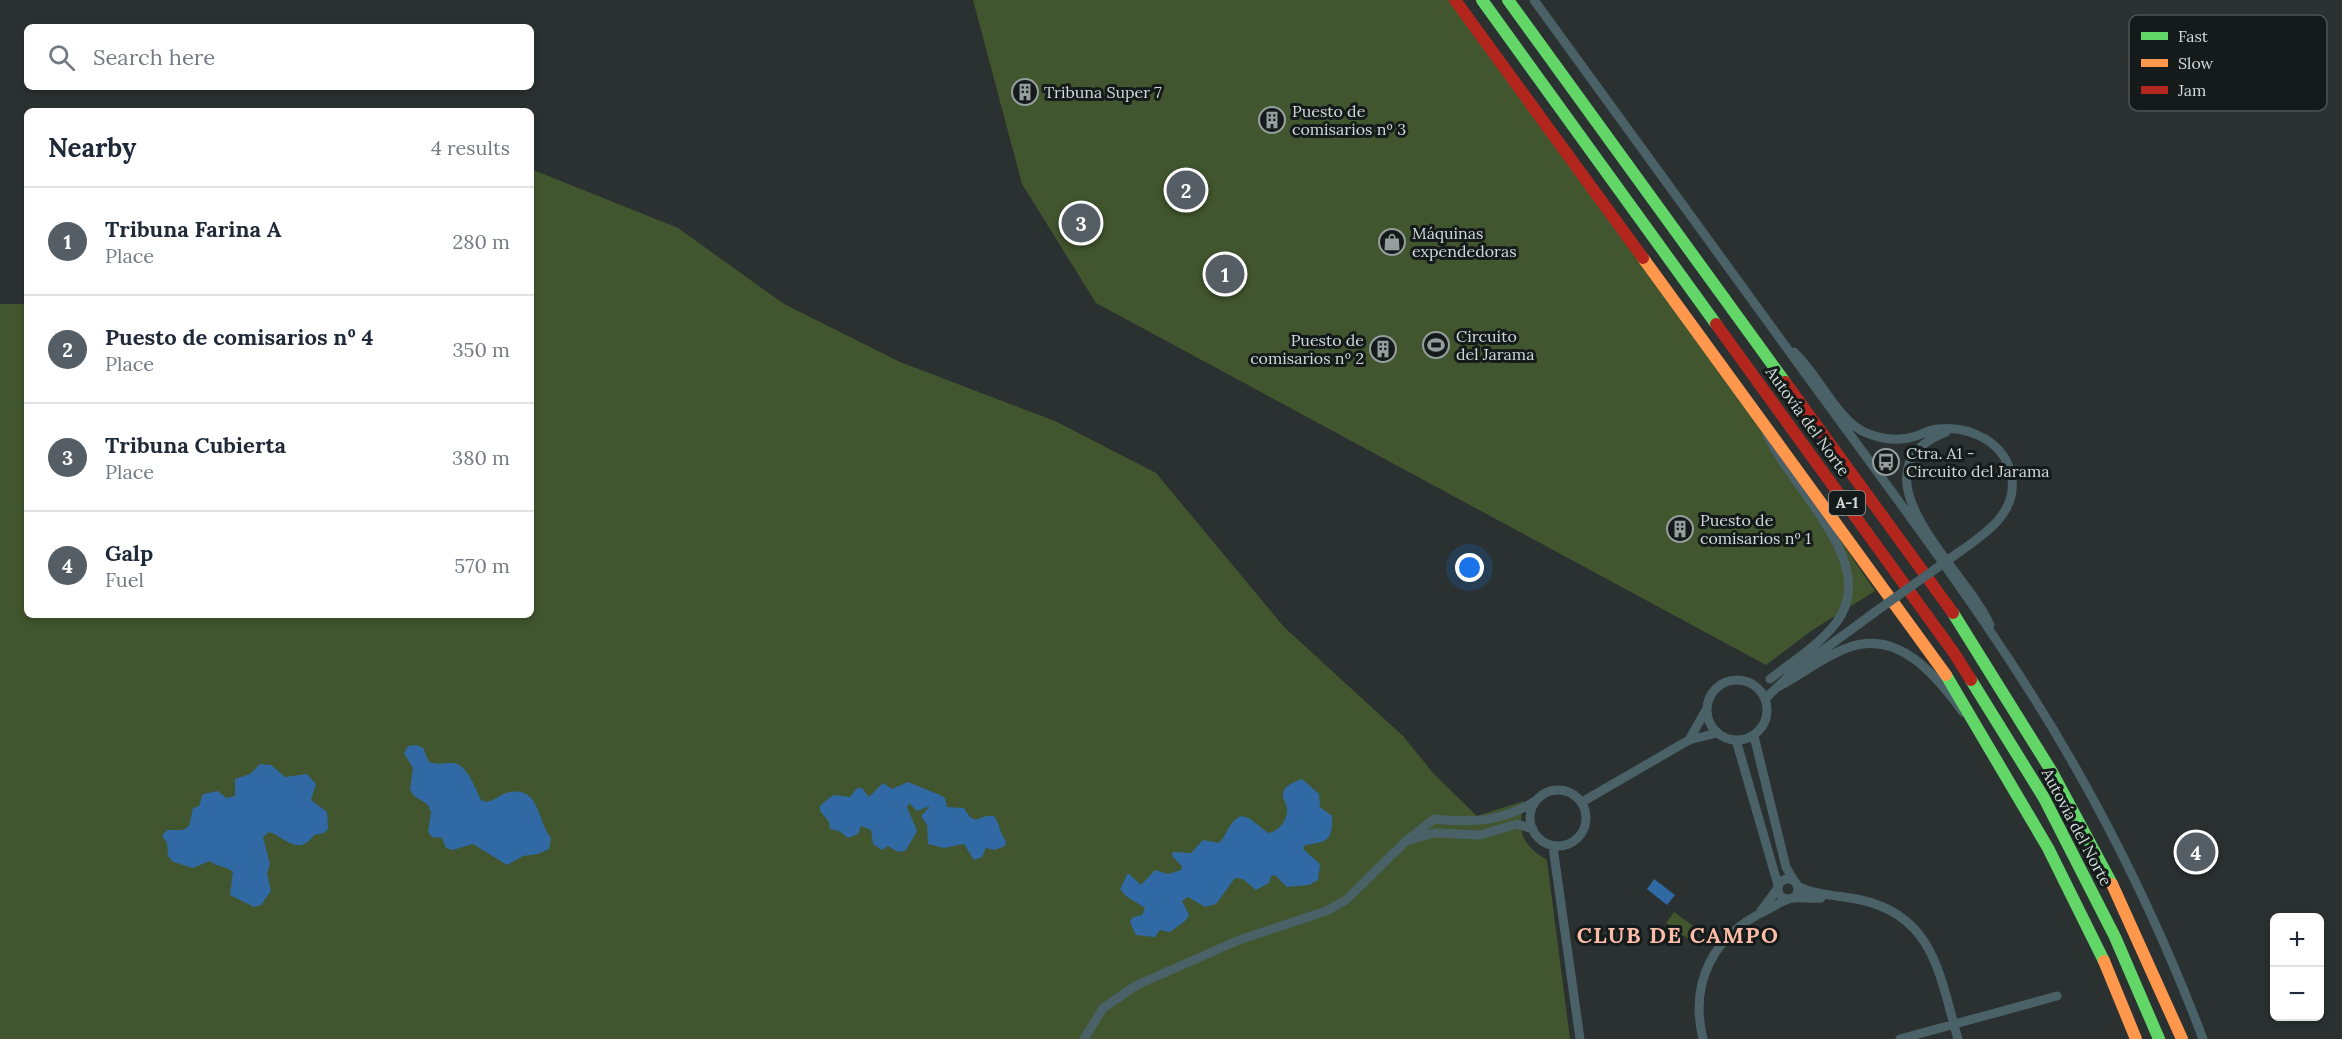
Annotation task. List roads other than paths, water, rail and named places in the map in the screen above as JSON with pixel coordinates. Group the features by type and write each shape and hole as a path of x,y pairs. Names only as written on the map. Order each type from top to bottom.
{"main road":[{"path":"1455,0 1940,666 2008,778 2075,902 2136,1039"},
{"name":"Autovía del Norte","path":"1482,0 1954,653 2044,798 2115,937 2159,1039"},
{"name":"Autovía del Norte","path":"1508,0 1958,620 1997,678 2049,764 2110,878 2182,1039"}],"street":[{"path":"1534,0 1999,644 2055,734 2116,845 2169,956 2203,1039"},
{"path":"1765,699 1792,673 1999,521 2007,508 2013,484 2011,471 1999,449 1979,434 1936,429 1910,438 1892,439 1860,430 1849,421 1809,366 1776,334"},
{"path":"1764,426 1776,456 1842,549 1850,585 1848,601 1838,621 1770,680"},
{"path":"1951,429 1925,442 1911,457 1905,480 1907,492 1920,520 1986,615 1999,644"},
{"path":"1778,687 1849,647 1864,644 1892,647 1927,667 1970,722 2008,778"},
{"path":"1753,684 1792,673"},
{"path":"1582,802 1689,740 1717,733 1736,741 1754,736 1766,719 1765,699 1753,684 1745,681 1728,682 1714,691 1689,740"},
{"path":"1708,705 1707,715 1717,733"},
{"path":"1703,1039 1698,1019 1698,999 1702,978 1715,952 1741,923 1796,894 1795,884 1784,857 1754,736"},
{"path":"1736,741 1782,897 1861,900 1882,907 1905,920 1922,936 1947,994 1958,1039"},
{"path":"1084,1039 1103,1008 1137,985 1239,940 1326,911 1346,900 1427,822 1439,820 1467,823 1491,819 1522,810 1544,794 1558,790 1575,795 1582,802 1586,812 1583,834 1569,845 1553,847 1535,836 1530,816 1535,801"},
{"path":"1406,841 1442,827 1439,820"},
{"path":"1434,832 1480,835 1517,824 1533,829"},
{"path":"1553,847 1580,1039"},
{"path":"1760,913 1786,879 1829,897"},
{"path":"1900,1039 2057,996"}],"water":[{"path":"416,745 423,748 429,762 458,764 470,777 481,800 487,802 510,792 527,795 536,807 551,838 549,849 538,854 523,856 507,865 473,844 453,850 446,848 442,838 432,837 428,832 431,812 428,805 413,795 410,789 413,768 404,753 408,746"},
{"path":"260,764 271,765 285,777 307,774 316,784 311,800 327,812 328,829 324,833 314,835 302,845 291,844 269,832 263,837 270,864 267,873 271,891 261,905 254,907 230,895 233,872 210,861 193,868 173,862 168,856 167,843 162,836 167,830 183,830 189,826 193,808 199,806 203,794 218,791 226,798 235,796 235,779 250,774"},
{"path":"1302,779 1319,794 1320,807 1332,816 1331,831 1327,839 1305,845 1303,849 1320,864 1318,880 1309,885 1287,887 1275,875 1271,876 1269,883 1256,890 1243,879 1235,878 1216,904 1205,907 1188,897 1182,901 1189,915 1185,921 1170,932 1160,930 1155,937 1136,935 1130,922 1133,917 1142,915 1145,908 1126,896 1120,889 1128,873 1141,885 1155,870 1168,874 1181,870 1182,866 1172,856 1173,852 1191,853 1203,840 1219,843 1233,821 1241,816 1249,818 1268,833 1276,830 1284,821 1287,812 1283,797 1285,788"},
{"path":"908,782 945,798 947,807 964,808 972,818 994,816 1006,841 1005,846 995,850 986,848 982,857 974,860 964,844 944,848 928,844 927,825 921,816 930,806 917,811 909,803 907,807 917,831 905,851 898,852 888,846 882,850 873,844 871,830 861,826 858,834 848,838 839,831 830,829 829,822 820,811 820,806 833,795 850,797 857,788 862,788 869,797 883,783 892,789"},
{"path":"1654,879 1675,895 1667,905 1647,889"}],"place":[{"name":"Tribuna Super 7","path":"1025,92"},
{"name":"Puesto de comisarios nº 3","path":"1272,120"},
{"name":"Puesto de comisarios nº 4","path":"1186,190"},
{"name":"Tribuna Cubierta","path":"1081,223"},
{"name":"Máquinas expendedoras","path":"1392,242"},
{"name":"Tribuna Farina A","path":"1225,274"},
{"name":"Circuito del Jarama","path":"1436,345"},
{"name":"Puesto de comisarios nº 2","path":"1383,349"},
{"name":"Ctra. A1 - Circuito del Jarama","path":"1886,462"},
{"name":"Puesto de comisarios nº 1","path":"1680,529"},
{"name":"Galp","path":"2196,852"}],"district":[{"name":"CLUB DE CAMPO","path":"1678,935"}]}
